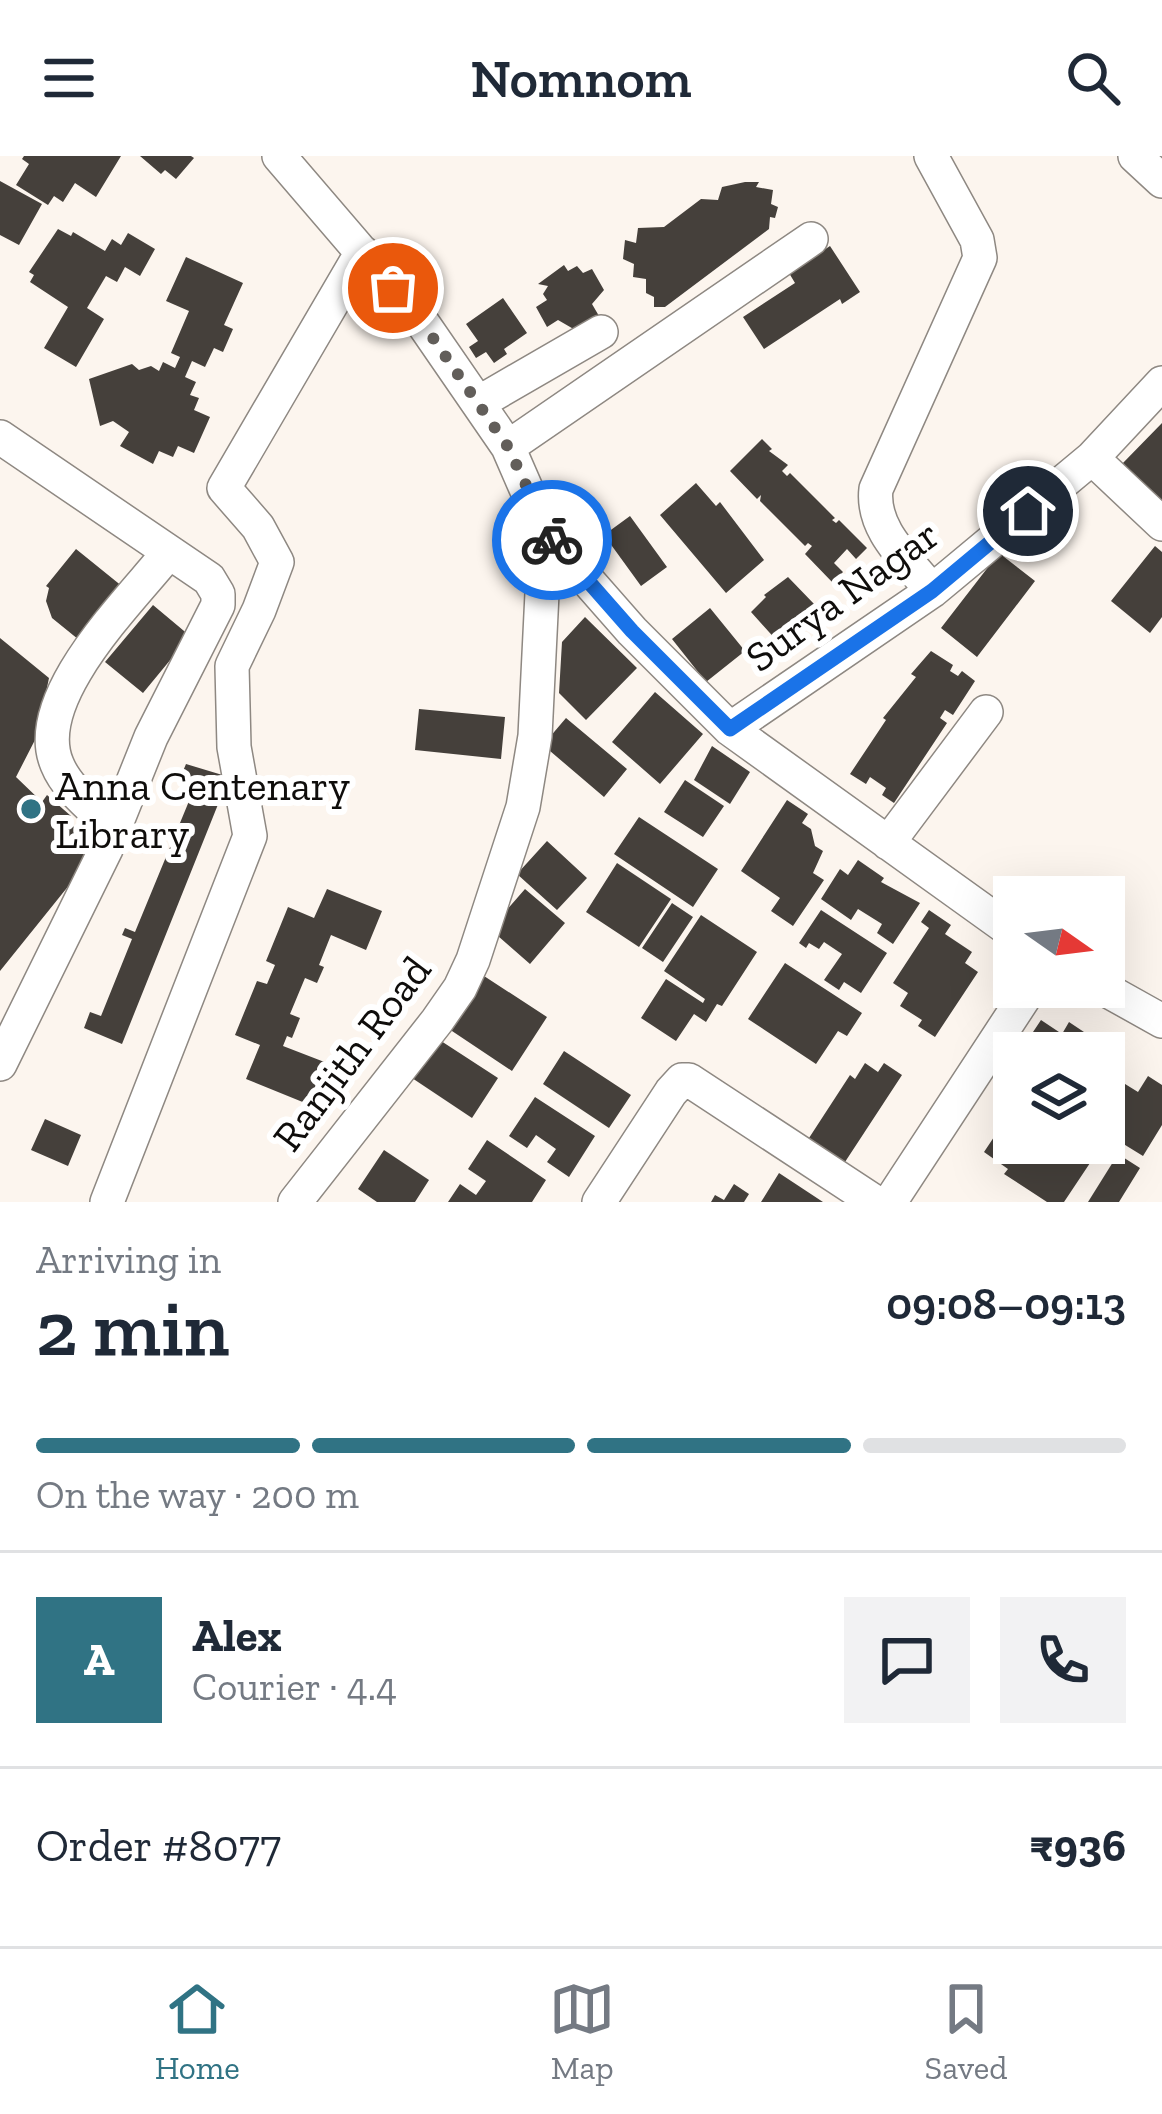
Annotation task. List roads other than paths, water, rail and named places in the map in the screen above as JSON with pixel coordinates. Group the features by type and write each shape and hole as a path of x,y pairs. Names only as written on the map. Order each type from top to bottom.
{"street":[{"name":"Ranjith Road","path":"279,156 424,325 508,447 545,532 632,631 730,729 993,918"},
{"path":"931,156 976,240 980,258 876,488 874,507 880,525 932,591"},
{"path":"1135,156 1162,181"},
{"path":"508,447 811,238"},
{"path":"106,1202 250,836 234,747 232,666 278,562 257,526 224,488 362,252"},
{"path":"479,402 602,332"},
{"name":"Surya Nagar","path":"730,729 932,591 1092,458 1162,383"},
{"path":"0,437 209,579 218,594 218,605 151,736 106,849 0,1064"},
{"path":"1092,458 1162,524"},
{"name":"Ranjith Road","path":"296,1202 436,1021 460,988 473,959 523,807 538,700 545,532"},
{"path":"112,826 64,779 54,759 58,704 75,672 169,552"},
{"path":"888,843 986,712"},
{"path":"1125,1000 1162,1021"},
{"path":"890,1202 1017,1008"},
{"path":"599,1202 682,1080 696,1082 875,1202"}],"place":[{"name":"Anna Centenary Library","path":"31,809"}]}
